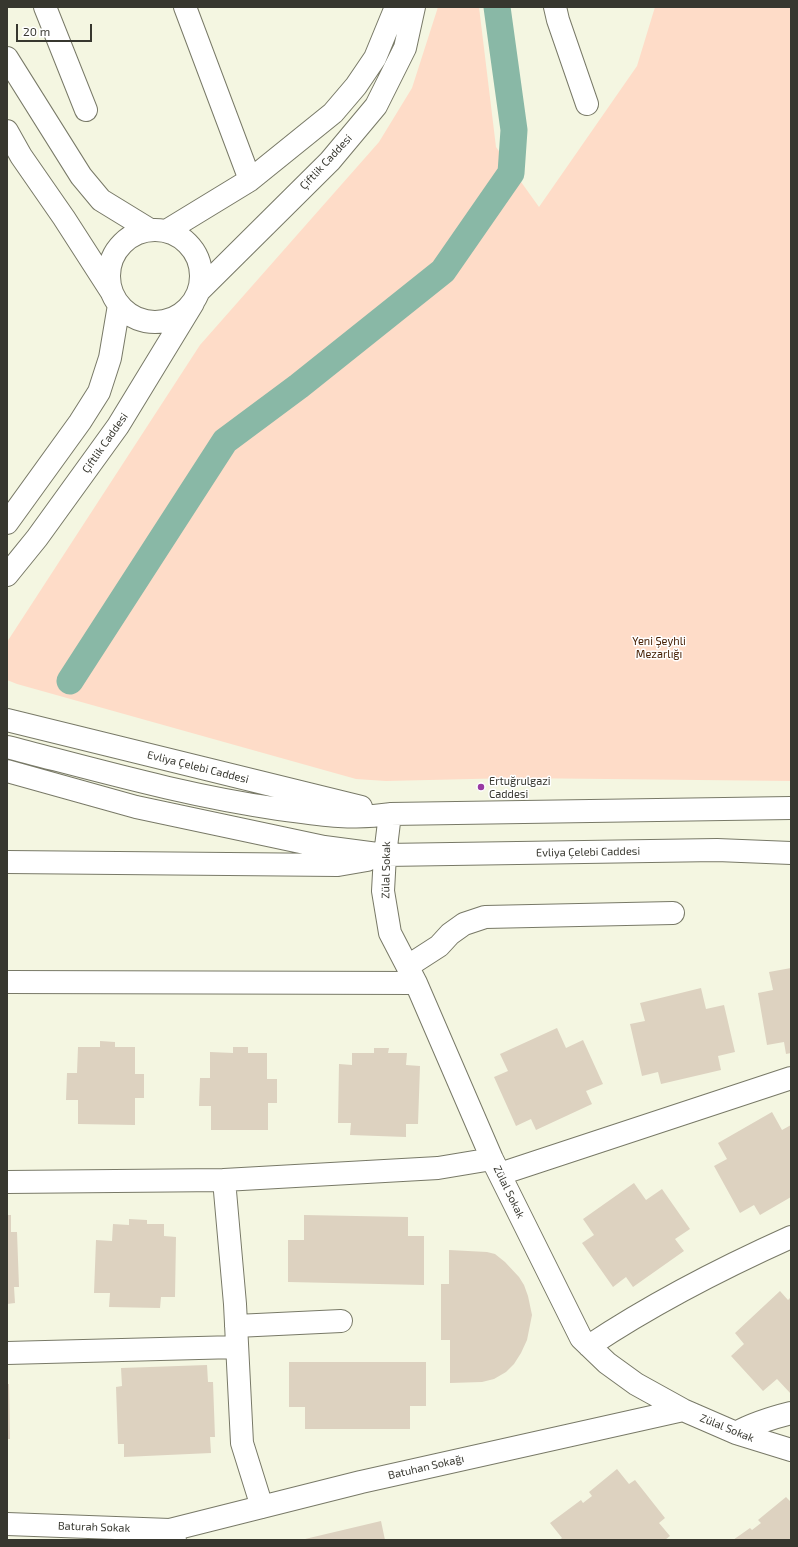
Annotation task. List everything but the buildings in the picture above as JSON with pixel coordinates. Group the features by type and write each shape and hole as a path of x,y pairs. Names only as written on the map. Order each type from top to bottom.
{"street":[{"path":"45,7 86,110"},
{"path":"185,7 250,180"},
{"path":"7,523 80,422 99,392 110,358 116,299 109,279 110,265 116,252 124,242 136,234 159,230 250,180 333,113 356,86 375,58 396,7"},
{"name":"Çiftlik Caddesi","path":"7,575 37,538 118,426 196,297 330,161 376,106 405,48 414,7"},
{"path":"555,7 558,20 587,104"},
{"path":"7,58 73,164 101,200 187,243 195,253 200,265 201,278 196,297 183,313 171,320 157,323 142,321 130,315 116,299 64,218 21,156 7,131"},
{"name":"Evliya Çelebi Caddesi","path":"7,720 390,814"},
{"name":"Evliya Çelebi Caddesi","path":"7,747 141,782 246,804 316,814 370,818 390,814 791,808"},
{"name":"Evliya Çelebi Caddesi","path":"7,771 136,807 324,847 385,855 717,850 791,853"},
{"name":"Zülal Sokak","path":"390,814 385,855 384,892 390,933 412,975 496,1166 581,1338 607,1363 636,1384 683,1410 736,1433 791,1450"},
{"name":"Evliya Çelebi Caddesi","path":"7,862 338,865 364,861 385,855"},
{"path":"7,982 412,975 450,934 464,924 485,917 672,913"},
{"path":"7,1182 224,1180 496,1166 791,1078"},
{"path":"224,1180 237,1336 242,1443 262,1507"},
{"path":"589,1346 618,1326 732,1264 791,1236"},
{"path":"7,1353 237,1336 341,1321"},
{"name":"Batuhan Sokağı","path":"172,1535 262,1507 361,1482 683,1410"},
{"path":"736,1433 752,1424 791,1413"},
{"name":"Baturah Sokak","path":"7,1524 172,1535"}],"green space":[{"name":"Yeni Şeyhli Mezarlığı","path":"438,7 479,7 496,147 539,207 637,66 655,7 791,7 791,781 514,778 386,781 356,779 7,680 7,642 200,345 379,142 412,88"}],"waterway":[{"path":"70,681 225,441 299,386 443,271 511,173 514,130 497,7"}],"place":[{"name":"Ertuğrulgazi Caddesi","path":"481,787"}]}
